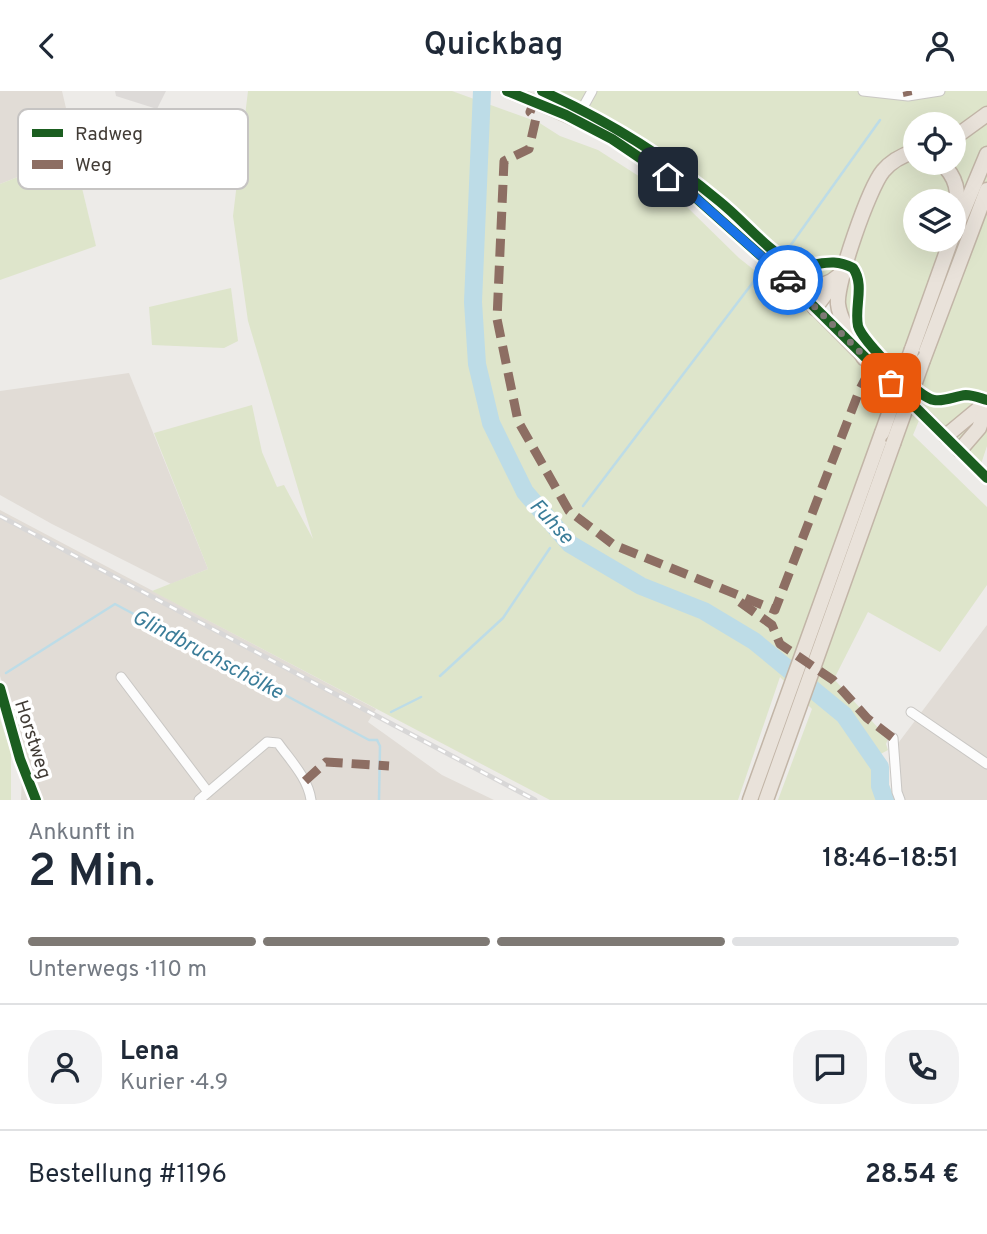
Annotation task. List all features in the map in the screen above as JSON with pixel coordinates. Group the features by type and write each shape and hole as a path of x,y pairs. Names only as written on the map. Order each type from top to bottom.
{"highway":[{"path":"966,129 987,114"},
{"path":"966,204 987,154"},
{"path":"816,309 826,306 840,281 875,184 888,166 903,158"},
{"path":"966,242 987,190"},
{"path":"966,248 987,216"},
{"path":"811,653 882,433 947,252"},
{"path":"750,800 782,732 893,444 962,252"},
{"path":"778,271 809,285 840,281"},
{"path":"840,281 841,314 864,358"},
{"path":"946,436 987,403"},
{"path":"960,450 979,428 987,403"},
{"path":"766,800 782,732"}],"main road":[{"path":"507,91 576,120 612,139 686,189 778,271 960,450"}],"street":[{"path":"576,120 593,91"},
{"path":"863,91 908,96 940,91"},
{"path":"960,450 987,478"},
{"path":"121,677 208,792"},
{"name":"Horstweg","path":"0,688 20,759 36,800"},
{"path":"911,712 987,764"},
{"path":"893,738 900,800"},
{"path":"199,800 267,742 278,743 305,781 311,800"}],"shaded area":[{"path":"0,91 62,91 66,109 18,109 18,177 0,184"},
{"path":"115,91 166,91 157,109 116,96"},
{"path":"129,373 208,569 171,584 0,495 0,391"},
{"path":"0,510 376,709 368,722 442,775 494,800 21,800 23,750 0,676"},
{"path":"987,625 987,800 896,800 896,746"}],"green space":[{"path":"248,91 452,91 538,122 560,136 598,150 687,207 739,258 820,322 880,384 851,319 728,199 659,148 555,91 987,91 987,446 979,470 920,418 913,435 987,507 987,585 940,652 868,612 834,679 888,739 888,750 875,757 896,800 778,800 812,709 780,677 738,800 550,800 152,591 208,569 154,433 252,405 262,452 277,487 284,485 313,539 248,321 233,216 236,189 248,189 248,109 246,109"},
{"path":"18,177 18,189 82,189 96,246 0,280 0,184"},
{"path":"231,288 238,341 224,348 152,345 149,307"},
{"path":"0,719 11,752 11,800 0,800"}],"waterway":[{"name":"Fuhse","path":"482,91 473,302 477,364 491,423 525,492 570,544 641,586 704,611 754,641 844,715 880,767 880,786 885,800"},
{"name":"Glindbruchschölke","path":"785,253 880,120"},
{"name":"Glindbruchschölke","path":"583,506 757,277"},
{"name":"Glindbruchschölke","path":"440,676 503,618 550,548"},
{"name":"Glindbruchschölke","path":"6,673 115,604 369,740 377,740"},
{"name":"Glindbruchschölke","path":"391,712 421,697"},
{"path":"377,740 380,746 379,800"}],"railway":[{"path":"0,516 535,800"}],"marked path":[{"path":"907,91 908,96"},
{"path":"536,97 530,112 536,118 529,149 504,161 497,319 518,421 569,511 614,545 775,610 860,389 872,366"},
{"path":"740,602 772,625 780,644 833,680 867,718 893,738"},
{"path":"305,781 326,762 389,766"}],"cycle path":[{"path":"507,91 566,115 612,139 686,189 778,271 987,478"},
{"path":"542,91 589,114 656,154 719,201 792,264 836,263 853,268 859,289 858,326 869,344 916,390 934,400 966,395 987,400"},
{"path":"0,688 20,759 36,800"}],"way so far":[{"path":"788,280 891,383"}],"route":[{"path":"668,177 686,189 788,280"}]}
